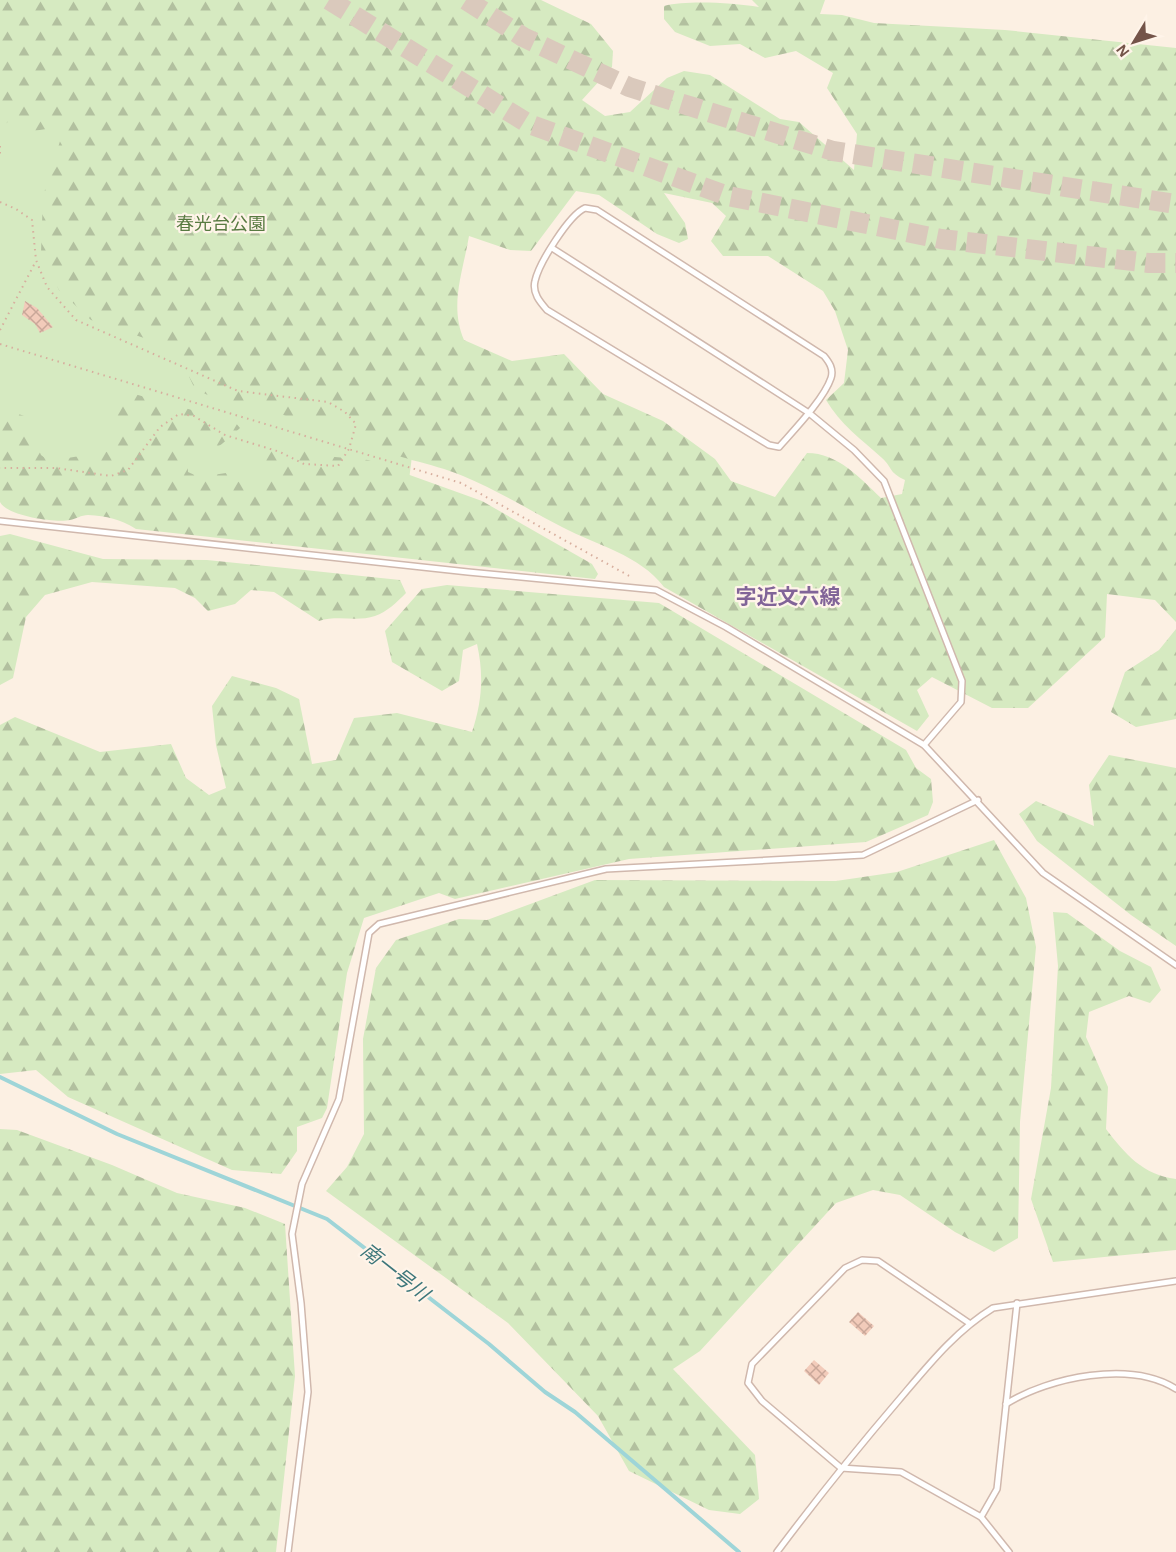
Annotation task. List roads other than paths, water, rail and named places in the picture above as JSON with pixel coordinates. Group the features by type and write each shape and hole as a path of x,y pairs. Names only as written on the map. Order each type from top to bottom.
{"lane":[{"path":"585,208 597,210 824,356 831,365 832,376 809,413 779,447 769,445 547,310 536,297 534,282 552,248 576,213 585,208"},
{"path":"552,248 809,413 854,450 884,481 962,681 962,702 924,745"},
{"path":"0,521 468,573 656,590 726,627 924,745 978,800 1043,873 1176,965"},
{"path":"288,1552 308,1392 301,1303 292,1234 302,1184 339,1099 369,933 379,924 606,869 863,855 978,800"},
{"path":"969,1323 878,1261 862,1260 845,1268 752,1364 748,1383 762,1401 841,1468 901,1472 981,1517 1009,1552"},
{"path":"777,1552 841,1468 941,1351 969,1323 993,1308 1017,1303 1176,1281"},
{"path":"981,1517 997,1489 1017,1303"},
{"path":"1006,1404 1025,1392 1065,1381 1126,1372 1162,1380 1176,1389"}],"waterway":[{"name":"南一号川","path":"0,1077 117,1134 327,1219 489,1344 545,1392 575,1412 739,1552"}],"tunnel":[{"path":"329,0 529,124 728,196 941,239 1149,263 1176,263"},
{"path":"466,0 523,37 629,87 833,151 1176,204"}],"district":[{"name":"字近文六線","path":"788,597"}],"park label":[{"name":"春光台公園","path":"221,224"}]}
